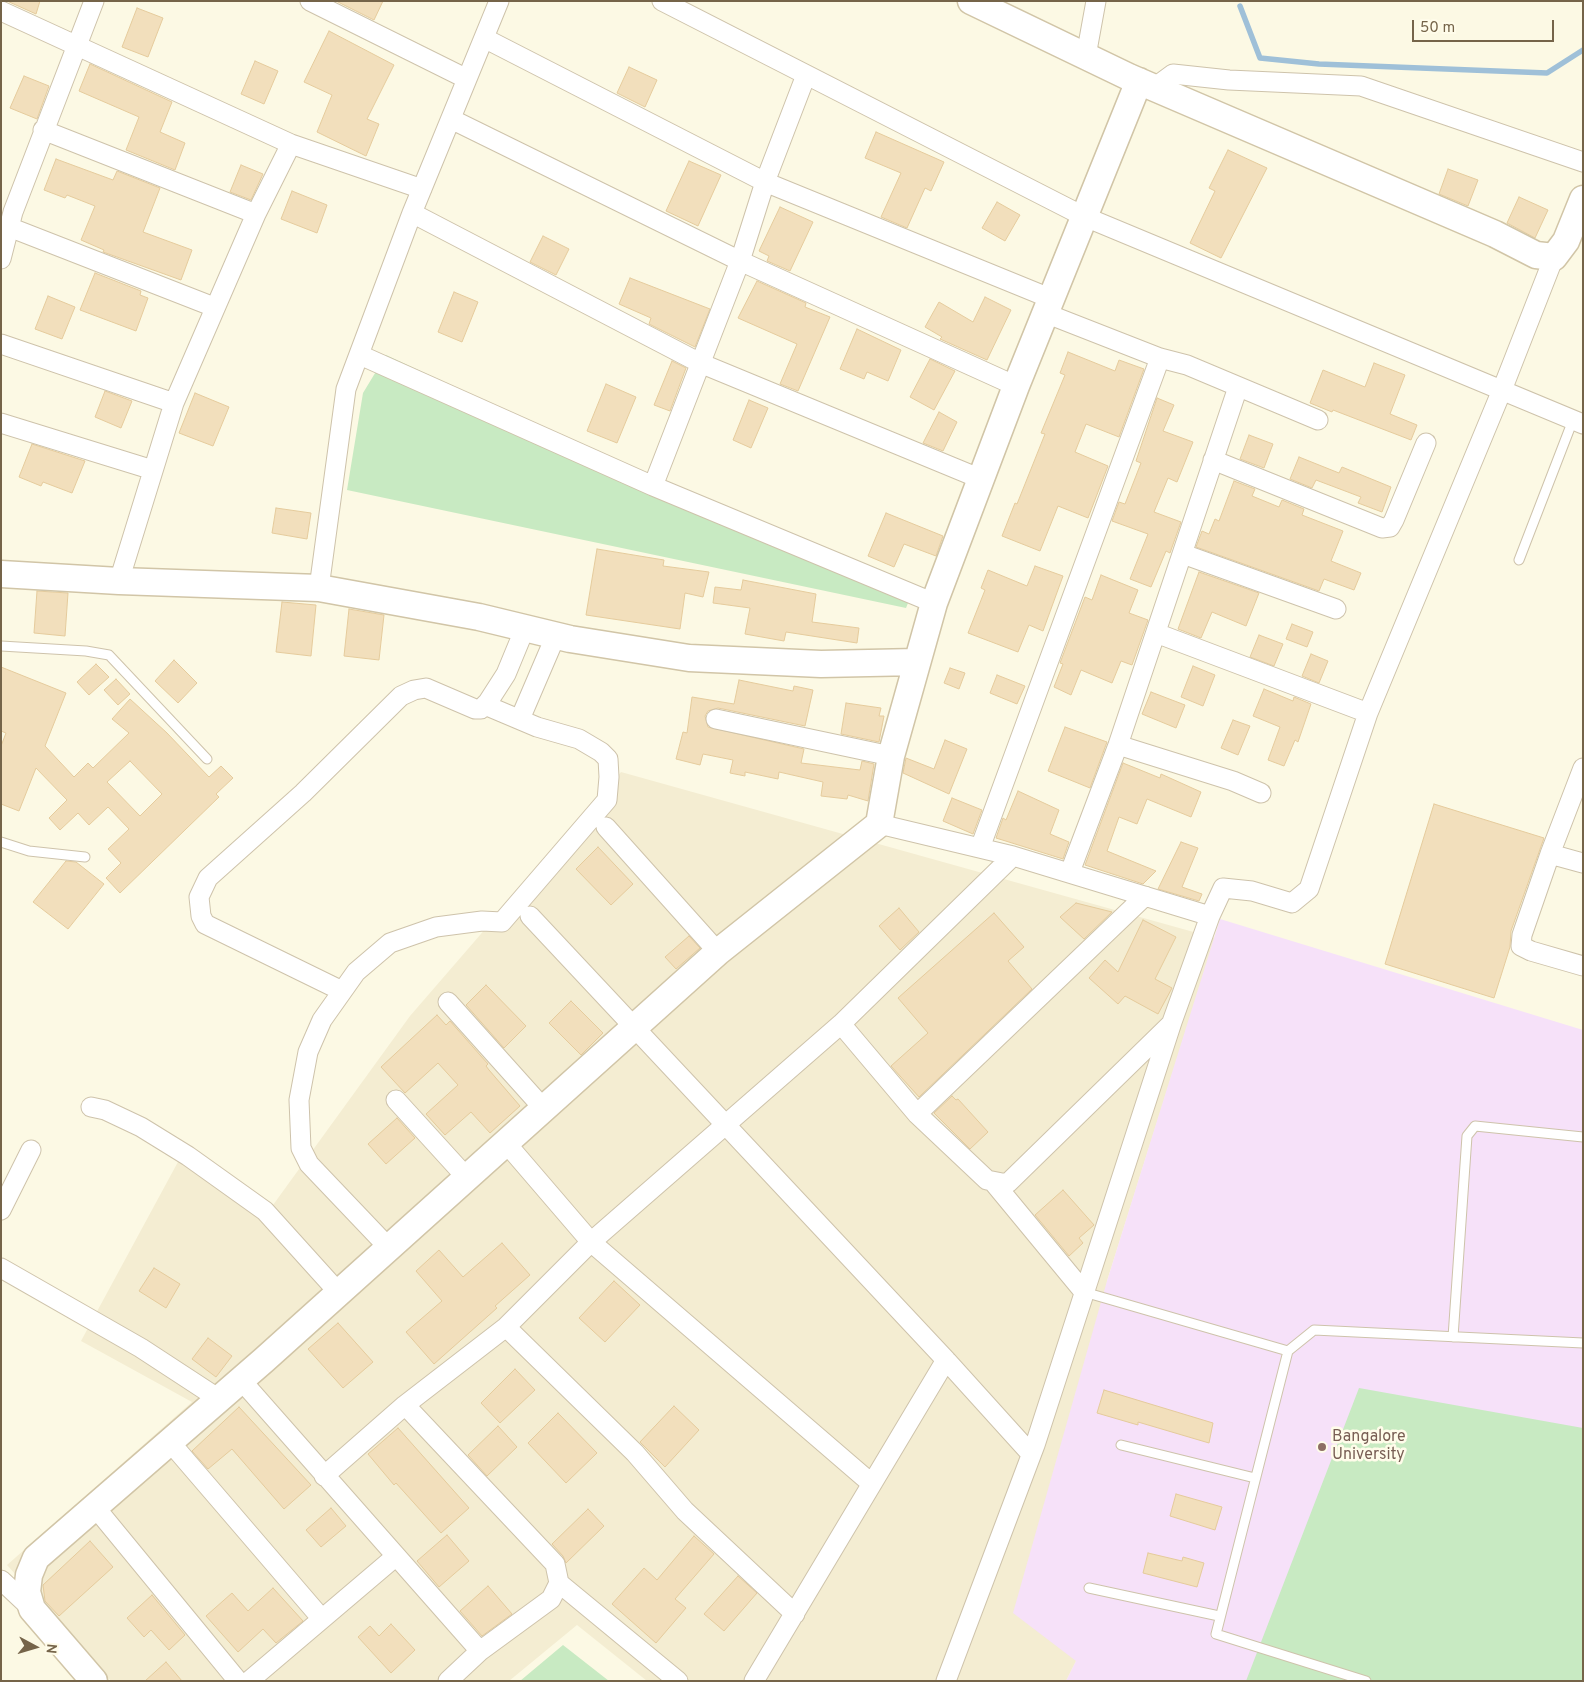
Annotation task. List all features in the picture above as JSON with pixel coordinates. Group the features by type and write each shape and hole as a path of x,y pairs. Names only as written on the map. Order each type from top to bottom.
{"street":[{"path":"1,259 9,227 43,130 94,1"},
{"path":"310,1 467,79"},
{"path":"318,588 346,389 412,213 499,1"},
{"path":"662,1 1083,216 1578,422"},
{"path":"971,1 1146,84 1495,234 1536,255 1554,257"},
{"path":"1086,56 1096,1"},
{"path":"1,11 291,144 422,189"},
{"path":"484,38 765,182 1048,306 1160,358 1187,365 1318,420"},
{"path":"32,1609 27,1592 29,1575 36,1558 339,1293 718,952 879,824 891,756 934,603 1083,216 1146,84 1173,74 1229,80 1361,86 1583,162"},
{"path":"653,486 740,261 765,182 806,75"},
{"path":"451,119 740,261 1016,386"},
{"path":"43,130 256,214"},
{"path":"119,582 174,403 214,307 256,214 291,144"},
{"path":"946,1681 1031,1454 1172,1022 1210,916 1223,888 1252,891 1292,903 1309,889 1368,713 1502,390 1554,257 1566,241 1583,199"},
{"path":"412,213 700,363 981,479"},
{"path":"9,227 214,307"},
{"path":"1,344 174,403"},
{"path":"360,355 653,486 934,603"},
{"path":"980,848 1160,358"},
{"path":"1070,872 1118,745 1238,387"},
{"path":"1,423 153,470"},
{"path":"1213,460 1382,528 1390,527 1394,520 1426,443"},
{"path":"1183,554 1336,609"},
{"path":"1,574 119,582 318,588 479,617 556,636 688,658 821,664 917,662"},
{"path":"342,991 205,924 201,916 198,897 208,878 303,793 401,696 414,690 426,688 475,709 481,709 506,674 525,628"},
{"path":"1156,633 1368,713"},
{"path":"520,719 556,636"},
{"path":"389,1248 309,1164 301,1148 299,1100 308,1052 322,1020 356,972 390,943 436,927 482,921 502,922 607,800 608,759 601,752 579,739 537,727 485,705"},
{"path":"716,720 891,756"},
{"path":"1118,745 1233,781 1261,793"},
{"path":"1583,768 1550,854 1522,935 1521,946 1531,951 1583,966"},
{"path":"879,824 1070,872 1210,916"},
{"path":"606,827 718,952"},
{"path":"1550,854 1583,863"},
{"path":"324,1476 405,1405 506,1328 591,1242 841,1024 1012,856"},
{"path":"916,1114 1145,896"},
{"path":"530,916 636,1027 1031,1454"},
{"path":"448,1002 544,1109"},
{"path":"841,1024 916,1114 987,1180 994,1183 1008,1183 1172,1022"},
{"path":"396,1100 467,1178"},
{"path":"91,1107 105,1110 141,1127 188,1156 265,1211 339,1293"},
{"path":"506,1143 591,1242 872,1484"},
{"path":"1,1210 31,1150"},
{"path":"994,1183 1084,1292"},
{"path":"1,1268 141,1348 219,1399"},
{"path":"506,1328 635,1454 685,1511 795,1614"},
{"path":"754,1681 946,1360"},
{"path":"241,1380 480,1651"},
{"path":"405,1405 555,1564 559,1583 551,1599 480,1651 448,1681"},
{"path":"170,1442 322,1619"},
{"path":"95,1507 238,1681"},
{"path":"249,1681 395,1556"},
{"path":"1,1580 32,1609 94,1681"},
{"path":"559,1583 678,1681"}],"lane":[{"path":"1519,560 1578,422"},
{"path":"1,646 86,650 109,655 207,759"},
{"path":"1,842 29,851 85,857"},
{"path":"1453,1337 1467,1136 1475,1126 1583,1137"},
{"path":"1084,1292 1288,1351"},
{"path":"1366,1681 1216,1634 1219,1616 1288,1351 1314,1330 1583,1342"},
{"path":"1120,1445 1255,1478"},
{"path":"1089,1588 1219,1616"}],"shaded area":[{"path":"621,772 1215,938 1107,1281 1076,1661 1066,1681 647,1681 577,1625 509,1681 111,1681 7,1565 192,1402 81,1341 179,1160 273,1205 410,1016"},
{"name":"Bangalore University","path":"1220,919 1583,1030 1583,1681 1066,1681 1076,1661 1013,1613 1107,1281"}],"green space":[{"path":"386,355 910,598 906,608 347,490 363,393"},
{"path":"1359,1388 1583,1428 1583,1681 1246,1681"},
{"path":"563,1645 609,1681 520,1681"}],"building":[{"path":"7,1 40,1 36,14"},
{"path":"336,1 383,1 374,20"},
{"path":"137,8 163,18 148,57 122,47"},
{"path":"329,31 394,65 367,119 379,124 366,156 317,132 332,95 304,82"},
{"path":"255,61 278,71 264,104 241,94"},
{"path":"90,64 172,102 160,132 185,143 175,170 126,150 139,117 79,91"},
{"path":"629,67 657,80 645,107 617,93"},
{"path":"24,76 49,86 37,119 10,108"},
{"path":"876,132 944,162 931,191 925,188 907,228 881,217 901,173 865,158"},
{"path":"1228,150 1267,168 1221,258 1190,243 1215,191 1209,188"},
{"path":"56,159 113,180 117,171 160,188 143,232 192,250 181,280 103,252 104,250 81,240 95,206 67,195 65,198 44,190"},
{"path":"689,161 721,175 698,226 666,211"},
{"path":"241,165 263,174 251,200 230,192"},
{"path":"1448,169 1478,180 1468,206 1439,194"},
{"path":"292,191 327,205 317,233 281,219"},
{"path":"1519,197 1548,210 1535,238 1507,223"},
{"path":"997,202 1020,215 1005,241 982,228"},
{"path":"780,207 813,222 790,271 767,261 769,256 759,251"},
{"path":"543,236 569,249 556,275 530,262"},
{"path":"95,273 141,291 140,295 148,298 136,331 80,310"},
{"path":"630,278 710,309 695,347 649,324 651,318 619,304"},
{"path":"757,281 806,303 805,307 830,317 798,391 780,384 797,344 738,318"},
{"path":"454,292 478,302 462,342 438,332"},
{"path":"48,296 75,307 62,339 35,329"},
{"path":"985,297 1011,310 987,360 940,339 942,337 925,327 939,302 973,322"},
{"path":"857,329 901,350 888,381 867,372 864,379 840,369"},
{"path":"1068,352 1115,371 1119,360 1144,369 1119,437 1086,424 1075,452 1108,466 1088,518 1058,506 1040,551 1002,536 1045,434 1041,433 1065,375 1060,373"},
{"path":"930,359 955,371 934,410 910,397"},
{"path":"672,361 686,368 670,411 654,405"},
{"path":"1374,363 1405,375 1390,414 1417,425 1411,440 1310,403 1323,370 1365,387"},
{"path":"606,384 636,397 617,443 587,431"},
{"path":"105,391 132,401 121,428 95,417"},
{"path":"195,393 229,407 213,446 179,433"},
{"path":"1157,398 1174,405 1163,431 1193,442 1177,482 1168,478 1154,512 1181,522 1170,553 1166,551 1151,587 1130,579 1148,534 1112,521 1119,502 1125,504 1141,463 1136,461"},
{"path":"749,400 768,408 751,448 733,440"},
{"path":"939,412 957,422 943,451 923,443"},
{"path":"1249,435 1273,444 1264,468 1240,459"},
{"path":"32,444 85,461 72,493 43,482 41,486 19,477"},
{"path":"1299,457 1339,473 1342,467 1391,487 1382,512 1358,503 1361,497 1316,480 1312,488 1290,479"},
{"path":"1234,481 1255,489 1252,496 1279,507 1282,500 1304,509 1302,515 1343,531 1331,561 1361,573 1354,590 1324,579 1319,591 1196,547 1202,531 1209,534 1215,519 1219,521"},
{"path":"276,508 311,513 307,539 272,533"},
{"path":"886,513 943,536 936,556 904,544 894,567 868,556"},
{"path":"597,549 664,560 663,566 709,572 703,597 685,593 680,629 586,615"},
{"path":"1035,566 1063,576 1043,631 1029,625 1018,652 968,633 985,590 981,588 988,570 1027,586"},
{"path":"1199,572 1259,593 1246,626 1212,612 1201,638 1178,629"},
{"path":"1101,575 1138,590 1129,613 1148,620 1132,665 1121,661 1112,683 1081,670 1071,695 1054,687 1063,664 1060,663 1085,597 1092,600"},
{"path":"743,580 816,594 812,622 859,628 857,643 786,632 784,641 745,634 750,608 713,603 715,587 741,590"},
{"path":"37,591 68,593 65,636 34,633"},
{"path":"282,602 316,605 311,656 276,652"},
{"path":"349,609 384,615 379,660 344,656"},
{"path":"1292,624 1313,632 1307,647 1286,639"},
{"path":"1259,635 1283,644 1274,666 1250,657"},
{"path":"1311,654 1328,661 1319,683 1302,676"},
{"path":"174,660 197,683 178,703 155,681"},
{"path":"96,664 109,677 89,695 77,682"},
{"path":"1193,666 1215,675 1203,706 1181,697"},
{"path":"1,667 66,693 45,746 74,777 88,763 93,768 129,733 112,719 130,699 167,733 209,777 221,766 233,778 216,794 219,797 120,893 106,878 121,863 108,849 129,829 108,807 89,825 78,813 60,830 49,818 67,800 36,768 19,811 1,804 1,746 6,733 1,731","holes":["130,761 162,794 140,816 107,782"]},
{"path":"950,668 965,673 959,689 944,683"},
{"path":"997,675 1025,686 1017,704 990,693"},
{"path":"116,679 130,694 118,705 104,690"},
{"path":"739,680 793,691 794,686 813,690 805,726 718,708 708,711 705,716 708,727 804,749 801,763 860,770 862,761 874,764 868,801 848,795 847,799 821,796 823,782 779,772 778,779 745,772 745,776 730,773 733,760 703,754 700,765 676,759 683,732 687,733 692,697 734,704"},
{"path":"1264,689 1293,701 1294,697 1311,704 1298,742 1295,740 1284,766 1268,760 1280,727 1253,716"},
{"path":"1151,692 1185,705 1176,728 1142,714"},
{"path":"846,703 881,708 879,716 884,716 879,742 841,734"},
{"path":"1233,720 1250,726 1238,755 1221,748"},
{"path":"1065,727 1107,742 1090,788 1048,771"},
{"path":"945,740 967,749 949,794 903,773 906,758 934,769"},
{"path":"1123,763 1160,778 1161,774 1201,792 1191,817 1147,799 1137,824 1119,817 1107,851 1156,871 1143,884 1085,865"},
{"path":"1018,791 1059,810 1050,834 1069,842 1063,859 996,838 1003,818 1006,820"},
{"path":"952,798 982,810 973,834 943,821"},
{"path":"1434,804 1544,838 1511,931 1510,947 1494,998 1385,964"},
{"path":"1181,842 1198,848 1182,887 1202,894 1199,901 1158,889"},
{"path":"598,847 633,884 611,905 576,869"},
{"path":"66,861 76,862 104,884 68,929 33,902"},
{"path":"1076,903 1112,912 1084,939 1060,917"},
{"path":"899,908 919,932 900,950 879,926"},
{"path":"994,913 1024,947 1008,961 1032,989 919,1097 891,1066 928,1033 898,998"},
{"path":"1143,920 1176,937 1155,979 1172,988 1158,1014 1125,996 1118,1004 1089,978 1105,960 1118,972"},
{"path":"689,936 700,948 676,969 665,957"},
{"path":"486,985 526,1026 504,1048 466,1005"},
{"path":"571,1001 603,1033 581,1055 549,1023"},
{"path":"437,1015 446,1025 450,1021 488,1064 486,1066 489,1070 520,1106 490,1133 471,1112 445,1135 426,1114 458,1085 438,1063 405,1093 381,1067"},
{"path":"952,1096 956,1100 958,1099 988,1132 970,1149 934,1113"},
{"path":"397,1118 415,1138 386,1164 368,1144"},
{"path":"1063,1190 1094,1225 1079,1238 1083,1243 1069,1256 1035,1215"},
{"path":"502,1243 530,1275 495,1306 497,1308 434,1364 406,1332 442,1301 416,1271 439,1250 463,1277"},
{"path":"154,1268 180,1284 166,1308 139,1291"},
{"path":"614,1281 640,1305 605,1342 579,1318"},
{"path":"338,1323 373,1362 343,1388 308,1349"},
{"path":"208,1338 232,1356 216,1377 192,1359"},
{"path":"515,1369 535,1390 500,1423 481,1403"},
{"path":"1104,1390 1213,1423 1209,1443 1138,1422 1138,1425 1097,1413"},
{"path":"674,1406 699,1430 665,1467 640,1442"},
{"path":"239,1407 311,1485 284,1509 232,1449 208,1469 192,1451"},
{"path":"558,1413 597,1453 566,1483 528,1443"},
{"path":"498,1426 517,1447 487,1476 468,1455"},
{"path":"398,1428 469,1508 441,1533 396,1483 394,1485 368,1454"},
{"path":"1176,1494 1222,1507 1215,1530 1170,1516"},
{"path":"331,1508 346,1526 321,1547 306,1530"},
{"path":"588,1509 604,1526 566,1563 563,1556 552,1544"},
{"path":"447,1535 469,1561 439,1587 417,1561"},
{"path":"694,1536 714,1554 675,1599 686,1608 656,1643 612,1604 644,1568 657,1580"},
{"path":"90,1541 113,1567 59,1616 45,1601 43,1585"},
{"path":"1148,1553 1182,1561 1183,1557 1204,1563 1197,1587 1143,1573"},
{"path":"738,1576 757,1593 724,1631 704,1614"},
{"path":"488,1586 512,1614 482,1636 460,1611"},
{"path":"273,1588 303,1621 276,1643 263,1629 238,1652 206,1616 232,1593 248,1611"},
{"path":"152,1595 185,1635 169,1650 151,1630 144,1637 127,1618"},
{"path":"391,1624 415,1650 391,1673 358,1637 370,1626 379,1636"},
{"path":"166,1662 182,1681 145,1681"}],"waterway":[{"path":"1240,6 1260,58 1319,64 1547,73 1583,50"}],"place":[{"name":"Bangalore University","path":"1322,1447"}]}
